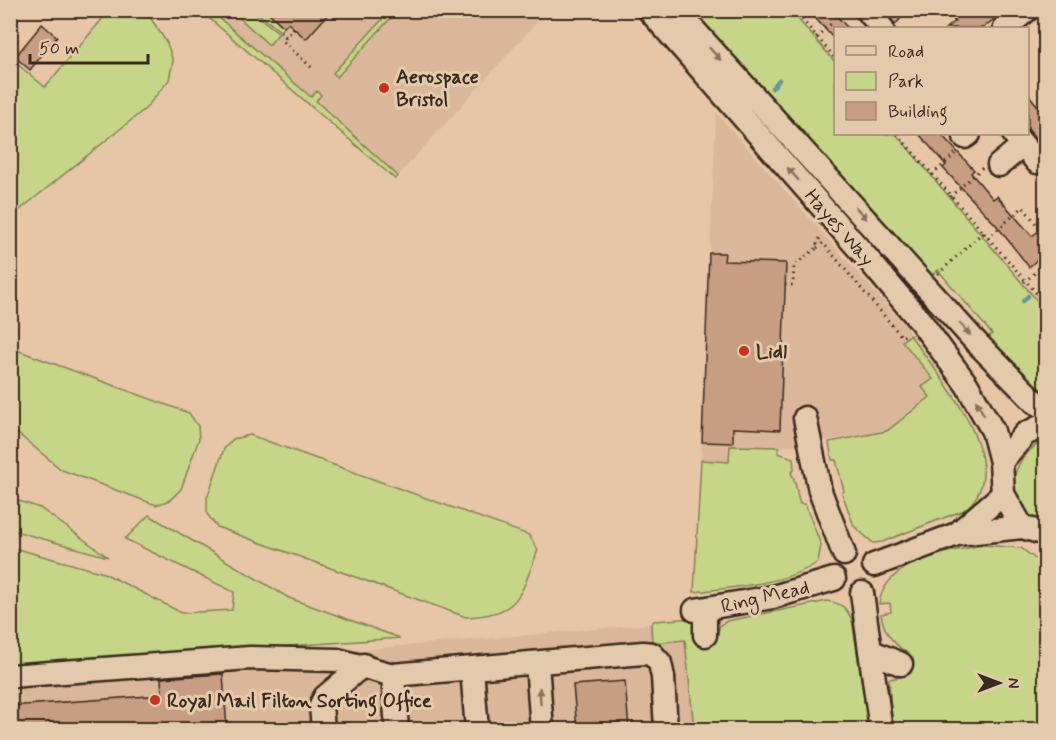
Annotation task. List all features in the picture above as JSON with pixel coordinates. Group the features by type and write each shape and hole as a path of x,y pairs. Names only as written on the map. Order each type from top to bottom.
{"street":[{"name":"Hayes Way","path":"649,10 921,322 968,384 993,431 1000,462 1003,494"},
{"name":"Hayes Way","path":"676,10 982,349 1035,402 1046,408"},
{"path":"867,10 881,27"},
{"path":"1006,27 1027,10"},
{"path":"999,165 1024,147"},
{"path":"805,418 820,490 844,554"},
{"path":"1000,462 1026,434 1046,424"},
{"path":"957,534 1003,494 1038,534"},
{"path":"874,565 957,534 1038,534"},
{"path":"851,552 865,554 874,565 874,581 862,593 855,594 842,590 834,579 833,569 837,560 844,554 851,552"},
{"name":"Ring Mead","path":"705,635 700,610 773,597 834,579"},
{"path":"862,593 872,652 880,729"},
{"path":"872,652 901,664"},
{"path":"10,676 250,658 338,660 393,675 652,654 660,663 663,677 666,729"},
{"path":"537,663 542,729"},
{"path":"323,729 321,705 325,697 363,665"},
{"path":"472,669 477,729"},
{"path":"393,675 397,729"}],"path":[{"path":"794,10 834,57"},
{"path":"816,37 832,23"},
{"path":"294,28 282,41 312,68"},
{"path":"280,32 286,37"},
{"path":"898,135 1024,282 1046,304"},
{"path":"931,175 969,142 967,135"},
{"path":"950,196 993,158 999,165"},
{"path":"988,238 1023,207 1038,226 1046,222"},
{"path":"926,285 983,232"},
{"path":"817,241 817,248"},
{"path":"785,285 793,285 794,265 823,243 902,337 912,330"},
{"path":"1024,282 1046,264"},
{"path":"1035,294 1046,284"}],"shaded area":[{"name":"Aerospace Bristol","path":"201,11 547,11 395,179"},
{"path":"716,113 907,328 910,335 902,341 933,379 930,396 887,431 779,447 731,446 729,462 701,460"},
{"name":"Royal Mail Filton Sorting Office","path":"651,624 652,643 685,640 694,729 11,730 11,668 335,652"}],"green space":[{"path":"109,11 146,11 167,43 173,61 169,80 145,109 11,217 11,59 45,87"},
{"path":"201,11 211,11 311,97 317,91 321,95 316,101 398,176 395,179"},
{"path":"232,11 251,11 279,33 269,45"},
{"path":"255,11 266,11 284,27 280,31"},
{"path":"390,11 397,11 337,77 333,73"},
{"path":"686,11 791,11 834,61 834,135 897,135 1045,310 1045,400 985,341 992,334 938,270 930,277"},
{"path":"910,335 954,397 968,422 979,447 983,471 979,492 964,510 882,542 873,543 854,526 842,493 844,491 836,460 832,460 829,442 887,431 930,397 922,387 933,379 902,341"},
{"path":"11,348 189,413 198,426 199,439 181,489 170,500 156,505 62,470 11,428"},
{"path":"250,435 529,535 538,550 522,591 508,607 497,612 466,617 217,527 207,514 207,498 224,449 233,439"},
{"path":"1045,439 1045,526 1030,517 1021,507 1015,495 1014,483 1016,471 1022,459"},
{"path":"730,446 779,447 778,453 793,458 794,470 791,473 800,504 805,504 821,545 818,562 775,580 741,587 694,592 701,460 729,462"},
{"path":"10,498 40,508 108,557 11,530"},
{"path":"149,515 289,598 400,638 11,666 10,547 104,573 182,613 232,610 234,592 125,539"},
{"path":"983,545 1021,548 1046,567 1045,695 1037,729 892,729 889,679 901,677 913,658 896,644 885,628 881,614 891,612 890,603 879,604 884,589 893,577 920,561 936,555"},
{"path":"827,601 843,606 852,620 869,729 694,729 685,640 652,643 651,624 654,621 693,618 698,639 717,636 720,625 727,621"}],"building":[{"path":"266,10 332,10 306,39 288,23 284,27"},
{"path":"808,10 831,10 847,27 834,27 834,39"},
{"path":"885,10 908,10 895,25"},
{"path":"945,10 1005,10 984,27 947,27 955,21"},
{"path":"42,24 57,37 30,70 15,57"},
{"path":"1029,95 1046,116 1046,151 1029,130"},
{"path":"920,135 942,135 974,170 971,173 993,199 997,196 1032,236 1046,225 1046,252 1029,267 997,226 943,168 946,165"},
{"name":"Lidl","path":"709,253 725,253 724,261 786,263 780,430 733,428 733,443 702,442"},
{"name":"Royal Mail Filton Sorting Office","path":"223,674 227,729 10,729 10,706 162,695 161,678"},
{"path":"625,681 629,729 577,729 573,685"}],"waterway":[{"path":"772,88 779,80"},
{"path":"1023,301 1028,296"}],"place":[{"name":"Aerospace Bristol","path":"384,88"},
{"name":"Lidl","path":"744,351"},
{"name":"Royal Mail Filton Sorting Office","path":"155,700"}]}
